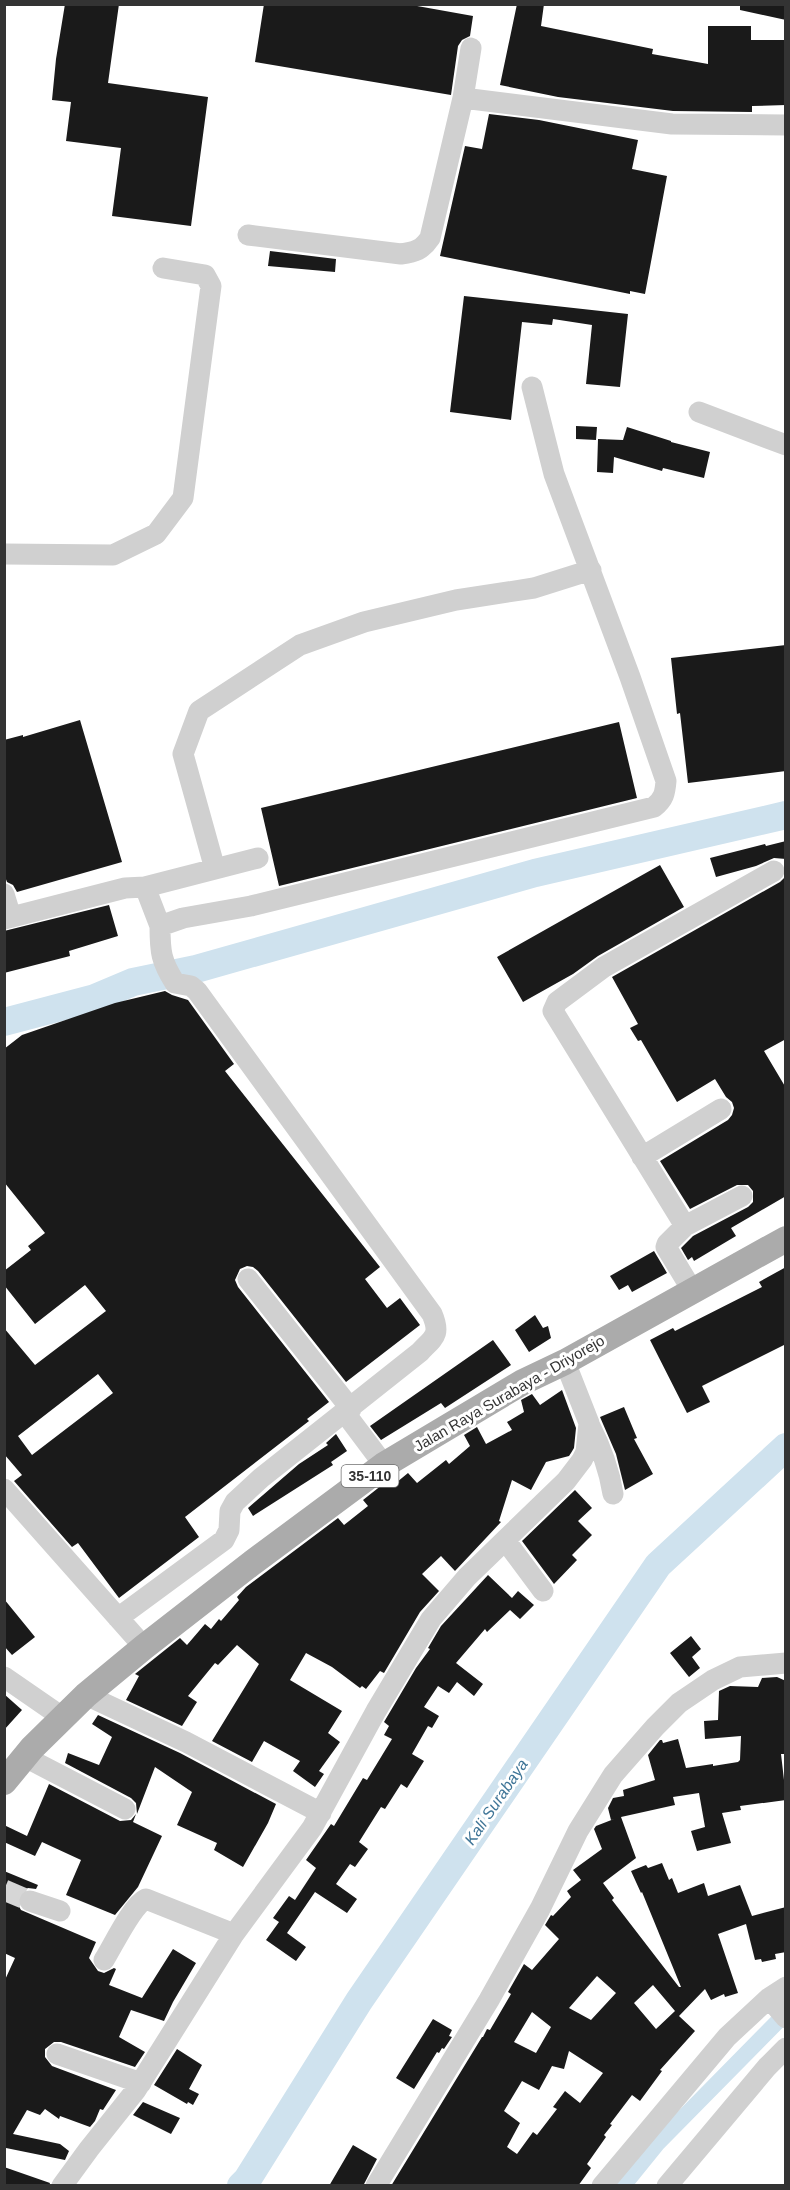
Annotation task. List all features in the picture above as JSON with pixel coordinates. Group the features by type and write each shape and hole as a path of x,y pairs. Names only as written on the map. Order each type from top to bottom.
{"main road":[{"name":"Jalan Raya Surabaya - Driyorejo","path":"14,1764 86,1695 144,1647 384,1465 523,1382 565,1362 786,1239"}],"street":[{"path":"249,235 401,254 416,252 425,246 430,238 463,99 471,48"},
{"path":"463,99 672,124 786,125"},
{"path":"4,554 113,555 156,534 183,498 211,286 205,274 163,268"},
{"path":"160,926 183,918 251,906 654,807 661,801 665,794 666,781 591,570 554,474 532,387"},
{"path":"699,412 786,446"},
{"path":"215,869 183,754 199,711 300,645 310,641 364,622 456,600 534,588 591,570"},
{"path":"4,894 8,918 125,888 145,887 258,858"},
{"path":"685,1226 553,1011 557,1002 604,967 774,871"},
{"path":"118,1618 224,1540 229,1530 230,1511 235,1502 261,1478 420,1352 436,1334 437,1326 432,1314 197,991 170,974 160,952 160,926 145,887"},
{"path":"642,1157 721,1109"},
{"path":"692,1290 666,1246 685,1226 742,1196"},
{"path":"248,1279 348,1411 384,1465"},
{"path":"565,1362 605,1458 613,1494"},
{"path":"62,2186 141,2083 234,1934 312,1828 376,1711 431,1619 467,1577 566,1481 586,1452 589,1423"},
{"path":"4,1489 144,1647"},
{"path":"505,1540 543,1591"},
{"path":"376,2186 495,1990 540,1909 578,1831 613,1775 655,1727 680,1703 713,1680 740,1667 786,1663"},
{"path":"4,1677 62,1717"},
{"path":"86,1695 186,1742 321,1813"},
{"path":"14,1764 125,1809"},
{"path":"104,1960 136,1908 142,1900 146,1899 234,1934"},
{"path":"30,1901 60,1911"},
{"path":"602,2186 727,2037 778,2002"},
{"path":"667,2186 767,2067 786,2048"},
{"path":"57,2054 141,2083"}],"building":[{"path":"65,4 119,4 108,83 208,97 191,226 112,216 121,148 66,141 71,102 52,100"},
{"path":"264,4 406,4 473,16 470,36 462,40 458,46 451,95 255,62"},
{"path":"517,4 544,4 541,26 653,49 652,54 708,64 708,26 751,26 751,40 786,40 786,105 752,106 752,112 673,111 558,97 500,85"},
{"path":"740,4 786,4 786,20 740,10"},
{"path":"489,114 539,120 638,140 632,169 667,176 645,294 630,291 630,294 440,256 465,146 482,149"},
{"path":"270,251 336,259 335,272 268,266"},
{"path":"464,296 628,314 620,387 586,384 592,325 553,319 552,325 522,322 511,420 450,412"},
{"path":"576,426 597,427 596,440 576,439"},
{"path":"627,427 710,452 704,478 663,468 662,471 614,457 613,473 597,472 598,439 623,440"},
{"path":"786,645 786,771 688,783 671,658"},
{"path":"80,720 122,862 17,892 13,885 7,882 4,874 4,740 23,735 23,737"},
{"path":"619,722 637,798 279,886 261,808"},
{"path":"786,841 786,859 774,858 756,866 716,877 710,858"},
{"path":"660,865 684,907 523,1002 497,957"},
{"path":"786,876 786,1039 764,1051 786,1088 786,1196 731,1228 736,1236 694,1261 692,1257 688,1260 681,1248 693,1236 748,1207 753,1202 753,1191 748,1185 737,1185 690,1209 660,1161 728,1120 734,1108 715,1079 677,1102 641,1040 638,1041 630,1028 638,1024 612,977 780,882"},
{"path":"109,905 118,936 69,951 70,956 4,973 4,931"},
{"path":"165,991 188,1000 234,1064 225,1071 380,1267 365,1279 387,1308 400,1298 420,1325 346,1382 258,1271 247,1266 240,1269 235,1280 238,1287 329,1402 307,1419 309,1421 185,1517 199,1537 119,1598 78,1543 72,1547 14,1481 22,1475 4,1454 4,1328 35,1365 106,1311 85,1285 35,1324 4,1285 4,1271 31,1250 28,1246 45,1233 4,1182 4,1049 22,1035 115,1003","holes":["98,1374 113,1393 32,1455 18,1436"]},
{"path":"654,1251 667,1273 632,1292 628,1285 619,1290 610,1276"},
{"path":"786,1267 786,1344 702,1386 710,1402 687,1413 650,1340 673,1328 675,1331 762,1287 759,1282"},
{"path":"535,1315 543,1328 548,1326 551,1338 529,1352 515,1330"},
{"path":"493,1340 511,1365 445,1408 441,1403 381,1440 370,1426"},
{"path":"562,1390 576,1428 574,1448 571,1453 569,1456 546,1462 531,1490 512,1480 499,1521 501,1522 455,1571 441,1556 422,1574 439,1591 420,1612 384,1673 380,1671 366,1689 362,1686 360,1688 332,1667 306,1653 290,1680 342,1711 328,1733 340,1742 319,1771 324,1774 315,1787 293,1771 300,1761 264,1741 252,1762 212,1741 259,1664 237,1645 218,1665 215,1663 188,1696 197,1702 182,1726 126,1700 139,1676 135,1674 180,1638 187,1645 205,1624 211,1629 239,1600 237,1597 246,1587 338,1518 344,1525 368,1506 363,1500 387,1481 391,1487 408,1473 417,1483 446,1460 449,1464 470,1446 464,1435 477,1427 486,1444 512,1430 507,1422 524,1412 521,1400 532,1394 540,1405"},
{"path":"624,1407 637,1438 634,1439 653,1474 625,1490 616,1454 600,1417"},
{"path":"336,1434 347,1451 331,1462 333,1465 253,1516 248,1508 299,1464 328,1445 326,1443"},
{"path":"575,1490 592,1508 578,1521 592,1535 572,1555 577,1560 554,1584 522,1541"},
{"path":"488,1575 512,1598 518,1591 534,1605 520,1619 510,1610 487,1632 485,1629 456,1663 483,1684 474,1696 457,1682 449,1693 438,1686 424,1707 439,1716 432,1728 428,1726 412,1754 424,1761 407,1788 401,1784 385,1809 381,1807 359,1842 368,1849 355,1867 350,1864 336,1884 357,1899 347,1913 315,1892 287,1933 306,1947 296,1961 266,1940 279,1922 273,1918 289,1896 295,1900 316,1868 306,1860 331,1824 334,1826 363,1778 367,1780 392,1739 384,1735 389,1726 384,1722 430,1649 428,1648 441,1626"},
{"path":"4,1599 35,1637 12,1655 4,1646"},
{"path":"691,1636 701,1649 692,1657 700,1668 689,1677 670,1653"},
{"path":"777,1677 786,1681 786,1754 781,1754 784,1780 786,1780 786,1800 740,1806 741,1810 722,1813 731,1843 697,1851 691,1831 705,1827 699,1793 673,1797 675,1805 621,1817 636,1858 603,1883 614,1898 612,1900 679,1987 681,1987 642,1892 631,1871 646,1865 648,1868 662,1863 669,1880 672,1878 678,1893 704,1883 708,1896 740,1885 752,1916 786,1907 786,1952 775,1954 776,1959 762,1962 761,1959 755,1960 746,1924 718,1934 738,1993 725,1997 724,1994 711,2000 705,1989 679,2016 695,2031 660,2070 662,2071 640,2101 632,2095 610,2124 612,2125 604,2135 606,2137 587,2164 591,2168 578,2186 391,2186 487,2029 490,2030 511,1994 508,1992 524,1964 532,1970 559,1939 545,1925 551,1915 553,1916 571,1897 567,1891 581,1880 573,1870 602,1849 594,1829 614,1819 611,1820 608,1808 613,1798 624,1796 623,1790 655,1780 648,1755 660,1740 663,1743 678,1739 686,1768 738,1762 741,1736 705,1739 704,1721 718,1720 719,1691 730,1686 758,1687 762,1678","holes":["597,1976 616,1993 591,2020 569,2008","653,1985 675,2011 656,2029 634,2003","532,2012 551,2027 536,2053 514,2042","569,2051 603,2073 580,2103 565,2091 553,2107 557,2109 537,2135 533,2132 517,2154 507,2147 520,2123 504,2111 522,2081 539,2090 552,2066 564,2069"]},
{"path":"4,1694 22,1710 4,1730"},
{"path":"98,1715 180,1753 276,1804 243,1867 214,1850 217,1843 177,1825 192,1792 155,1767 137,1814 136,1803 131,1798 65,1763 68,1753 99,1765 112,1737 92,1724"},
{"path":"49,1784 120,1821 131,1820 136,1814 133,1822 162,1836 138,1887 115,1915 66,1895 81,1860 42,1842 35,1856 4,1842 4,1825 27,1836"},
{"path":"4,1871 38,1885 36,1889 28,1888 21,1892 17,1903 21,1910 96,1942 89,1958 98,1971 104,1973 116,1969 109,1985 142,1998 173,1949 196,1963 164,2021 131,2010 119,2037 145,2052 135,2067 61,2042 54,2042 45,2049 45,2057 52,2066 116,2090 103,2110 100,2109 90,2127 60,2116 59,2119 45,2109 40,2115 27,2110 13,2134 60,2144 69,2151 65,2160 4,2149 4,1982 15,1958 4,1953"},
{"path":"433,2019 452,2030 449,2036 452,2037 444,2049 437,2052 414,2089 396,2078"},
{"path":"177,2049 202,2065 189,2089 199,2094 193,2105 188,2102 187,2104 154,2085"},
{"path":"143,2102 180,2118 171,2134 133,2115"},
{"path":"353,2145 377,2159 363,2186 329,2186"},
{"path":"4,2167 50,2183 49,2186 4,2186"}],"waterway":[{"path":"4,1022 95,998 133,982 196,969 535,873 786,815"},
{"name":"Kali Surabaya","path":"241,2186 247,2180 359,2001 658,1565 786,1447"},
{"path":"623,2186 657,2144 786,2013"}],"tunnel":[{"path":"4,1890 30,1901"}]}
